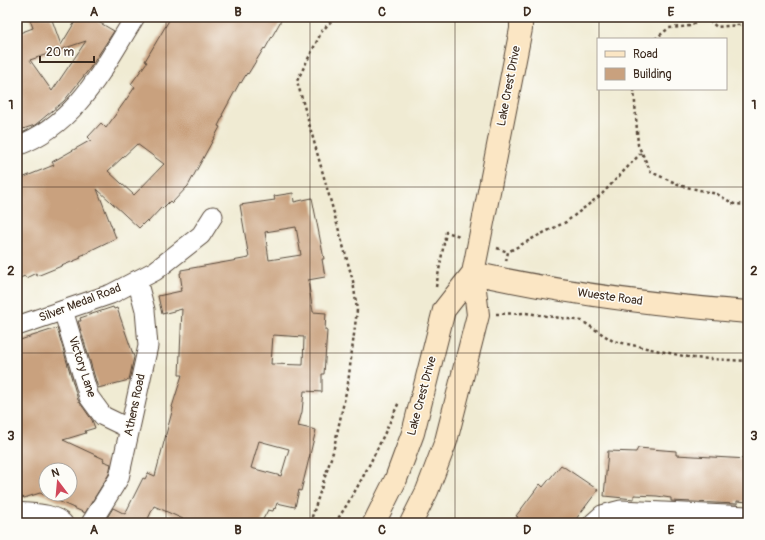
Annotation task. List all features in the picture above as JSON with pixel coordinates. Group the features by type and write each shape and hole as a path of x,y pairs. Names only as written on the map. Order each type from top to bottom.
{"main road":[{"name":"Lake Crest Drive","path":"411,523 427,491 446,441 478,315 473,273 519,36 521,17"},
{"name":"Lake Crest Drive","path":"374,523 396,479 413,433 444,310 473,273"},
{"name":"Wueste Road","path":"473,273 519,283 682,307 748,312"}],"street":[{"path":"17,146 40,135 60,121 74,108 90,88 135,17"},
{"name":"Silver Medal Road","path":"17,326 111,294 155,271 202,235 213,216"},
{"name":"Athens Road","path":"91,523 119,478 148,346 145,310 137,280"},
{"name":"Victory Lane","path":"63,310 89,397 103,416 130,429"},
{"path":"593,523 602,515 621,510 748,516"},
{"path":"17,512 50,515 63,523"}],"path":[{"path":"310,523 334,445 348,383 357,310 353,280 297,81 322,31 335,17"},
{"path":"656,38 669,28 691,26 704,17 717,27 748,24"},
{"path":"634,90 638,145 651,172 682,186 717,194 734,204 748,206"},
{"path":"502,279 508,252 538,234 566,222 602,194 641,152"},
{"path":"435,291 446,232 479,242"},
{"path":"478,315 526,313 582,321 613,341 693,358 748,361"},
{"path":"335,523 351,500 400,400"}],"building":[{"path":"29,17 51,17 61,45 78,17 90,17 114,31 90,68 64,101 35,125 17,131 17,34 33,28","holes":["86,41 52,91 30,60"]},
{"path":"171,17 283,17 265,49 264,48 248,74 247,73 241,83 240,82 222,115 223,116 218,126 220,127 188,186 172,203 170,201 148,222 147,220 139,228 97,189 116,238 80,256 81,258 37,276 36,273 26,278 25,276 17,279 17,180 54,165 52,162 91,140 88,137 101,123 106,128 135,87 131,84 147,62 145,61","holes":["137,144 164,164 134,195 108,171"]},
{"path":"293,193 294,202 312,198 324,259 322,259 325,277 308,280 313,312 326,313 325,330 327,331 324,374 322,374 322,392 304,391 302,412 298,426 316,430 301,491 299,490 295,507 277,503 273,511 268,510 261,523 181,523 183,519 154,506 146,523 109,523 105,521 113,508 125,514 143,478 145,479 148,473 155,476 173,408 172,407 182,375 179,375 182,309 162,314 158,296 181,291 181,270 249,258 240,205 275,200 274,196","holes":["296,227 301,255 269,260 265,232","273,335 304,337 303,365 271,364","259,441 289,449 281,476 251,468"]},
{"path":"113,307 114,309 117,308 134,357 129,380 98,388 78,321 81,321 80,318"},
{"path":"57,328 78,400 92,420 95,428 85,431 86,433 63,440 104,459 103,461 111,464 109,474 85,513 60,502 78,502 78,462 38,462 38,494 17,499 17,341"},
{"path":"638,448 676,451 676,455 748,459 748,502 737,501 737,504 671,501 671,498 657,496 634,495 634,499 604,496 608,451 636,452"},
{"path":"561,465 598,490 573,523 514,523 518,517 516,516 540,484 543,487"}]}
